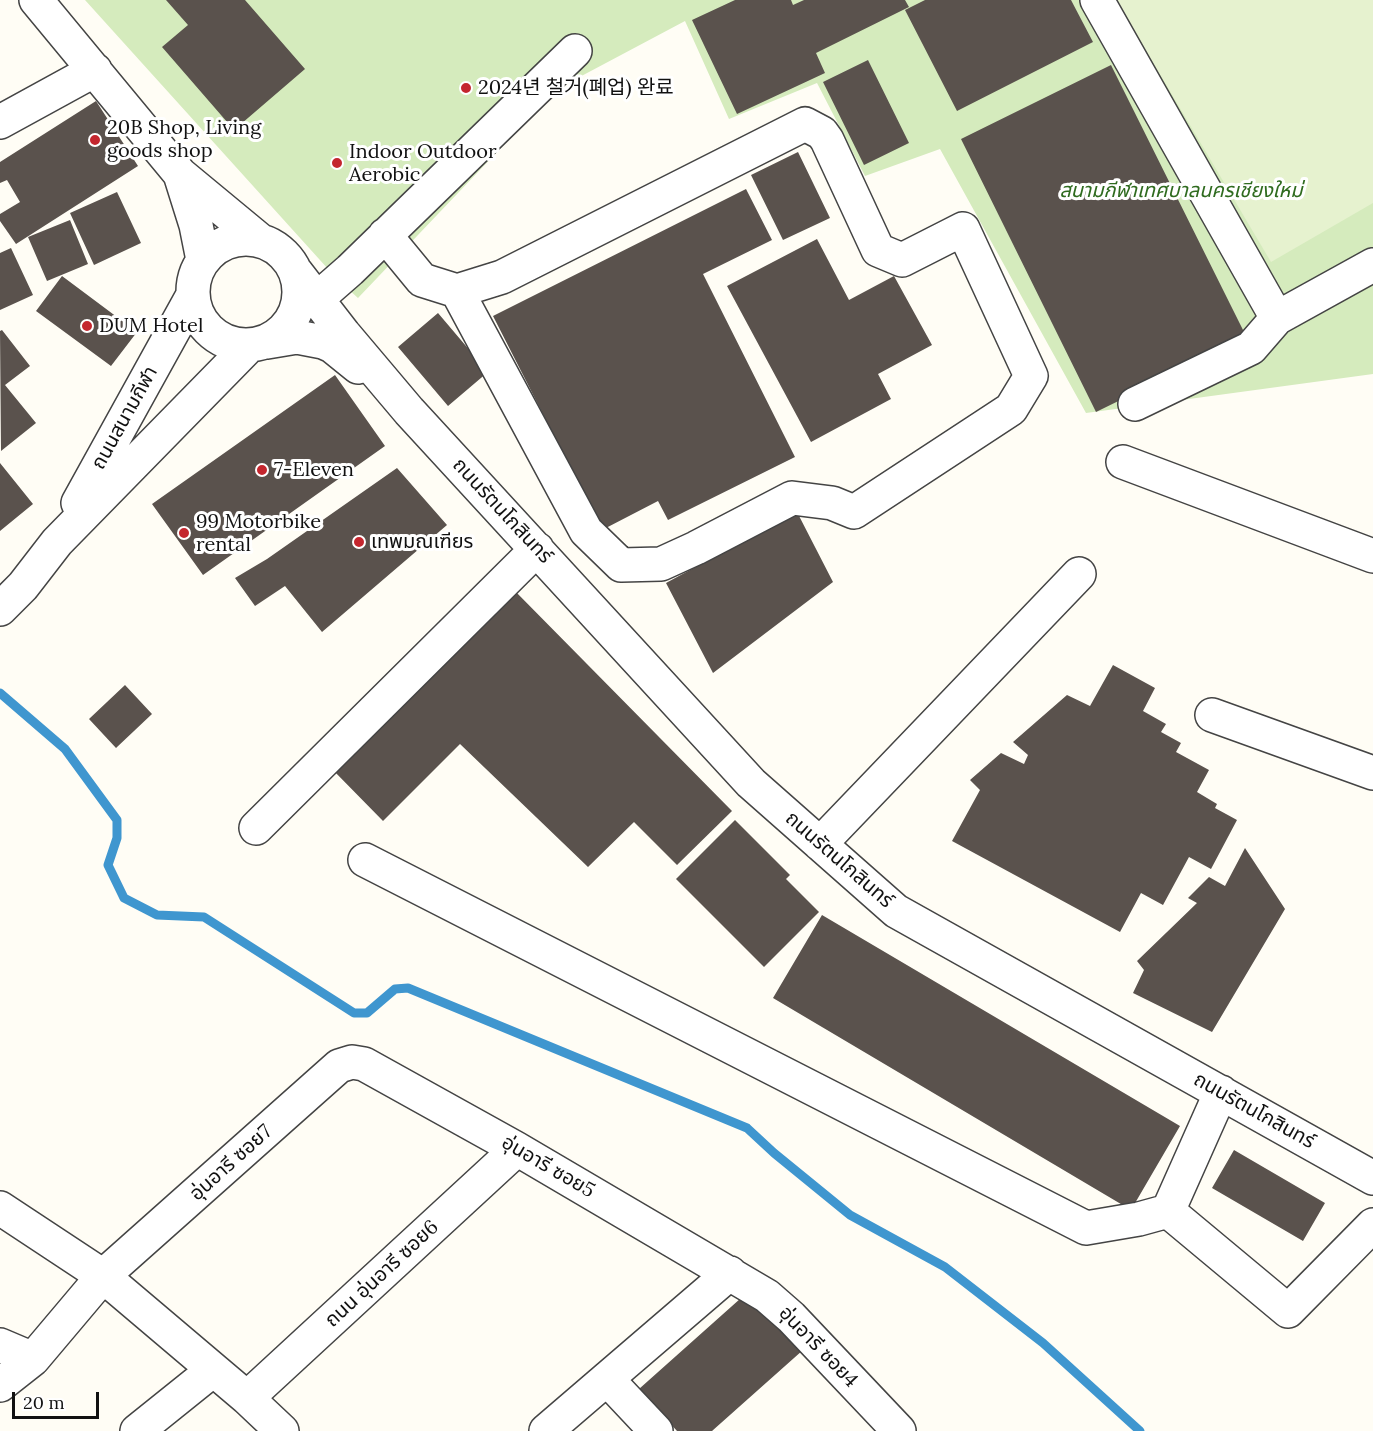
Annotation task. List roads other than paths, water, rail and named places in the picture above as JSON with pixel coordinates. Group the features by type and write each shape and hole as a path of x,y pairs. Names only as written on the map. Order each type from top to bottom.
{"street":[{"path":"36,0 180,174 261,241 276,248 287,258 296,272 299,288 298,304 292,320 281,333 258,344 234,344 221,339 207,328 197,313 193,295 195,277 203,260 214,249 229,241 245,239 261,241"},
{"path":"1097,0 1277,318"},
{"path":"318,298 575,51"},
{"path":"0,122 94,70"},
{"path":"385,235 422,280 457,291 502,277 805,124 822,133 827,140 878,250 902,260 963,229 1031,376 1011,409 854,512 832,503 792,498 696,549 661,564 621,565 586,531 457,291"},
{"path":"180,174 196,225 203,260"},
{"path":"1135,404 1251,348 1277,318 1373,265"},
{"name":"ถนนรัตนโกสินทร์","path":"296,272 344,334 409,411 752,783 896,911 1373,1178"},
{"name":"ถนนสนามกีฬา","path":"57,542 193,295"},
{"name":"ถนนรัตนโกสินทร์","path":"258,344 297,338 323,342 332,346 409,411"},
{"name":"ถนนสนามกีฬา","path":"0,609 23,586 57,542 258,344"},
{"path":"1122,462 1373,556"},
{"path":"256,828 537,549"},
{"path":"820,844 1079,574"},
{"path":"1212,715 1373,773"},
{"path":"365,860 1086,1228 1139,1219 1168,1210 1221,1092"},
{"name":"อุ่นอารี ซอย7","path":"0,1385 33,1359 103,1276 339,1066 352,1062 364,1064"},
{"name":"อุ่นอารี ซอย5","path":"364,1064 517,1149 730,1273"},
{"name":"ถนน อุ่นอารี ซอย6","path":"247,1398 517,1149"},
{"path":"0,1208 103,1276 247,1398 282,1431"},
{"path":"1168,1210 1288,1311 1373,1225"},
{"path":"546,1431 730,1273"},
{"name":"อุ่นอารี ซอย4","path":"730,1273 767,1296 791,1317 899,1431"},
{"path":"0,1345 33,1359"},
{"path":"138,1431 213,1370"},
{"path":"607,1379 656,1431"}],"waterway":[{"path":"0,693 65,749 117,820 117,838 108,865 124,898 157,915 204,917 354,1013 367,1013 395,989 408,988 747,1128 850,1215 945,1267 1043,1343 1140,1431"}],"place":[{"name":"2024년 철거(폐업) 완료","path":"466,88"},
{"name":"20B Shop, Living goods shop","path":"95,140"},
{"name":"Indoor Outdoor Aerobic","path":"337,163"},
{"name":"DUM Hotel","path":"87,326"},
{"name":"7-Eleven","path":"262,470"},
{"name":"99 Motorbike rental","path":"184,533"},
{"name":"เทพมณเฑียร","path":"359,542"}],"park label":[{"name":"สนามกีฬาเทศบาลนครเชียงใหม่","path":"1181,191"}]}
